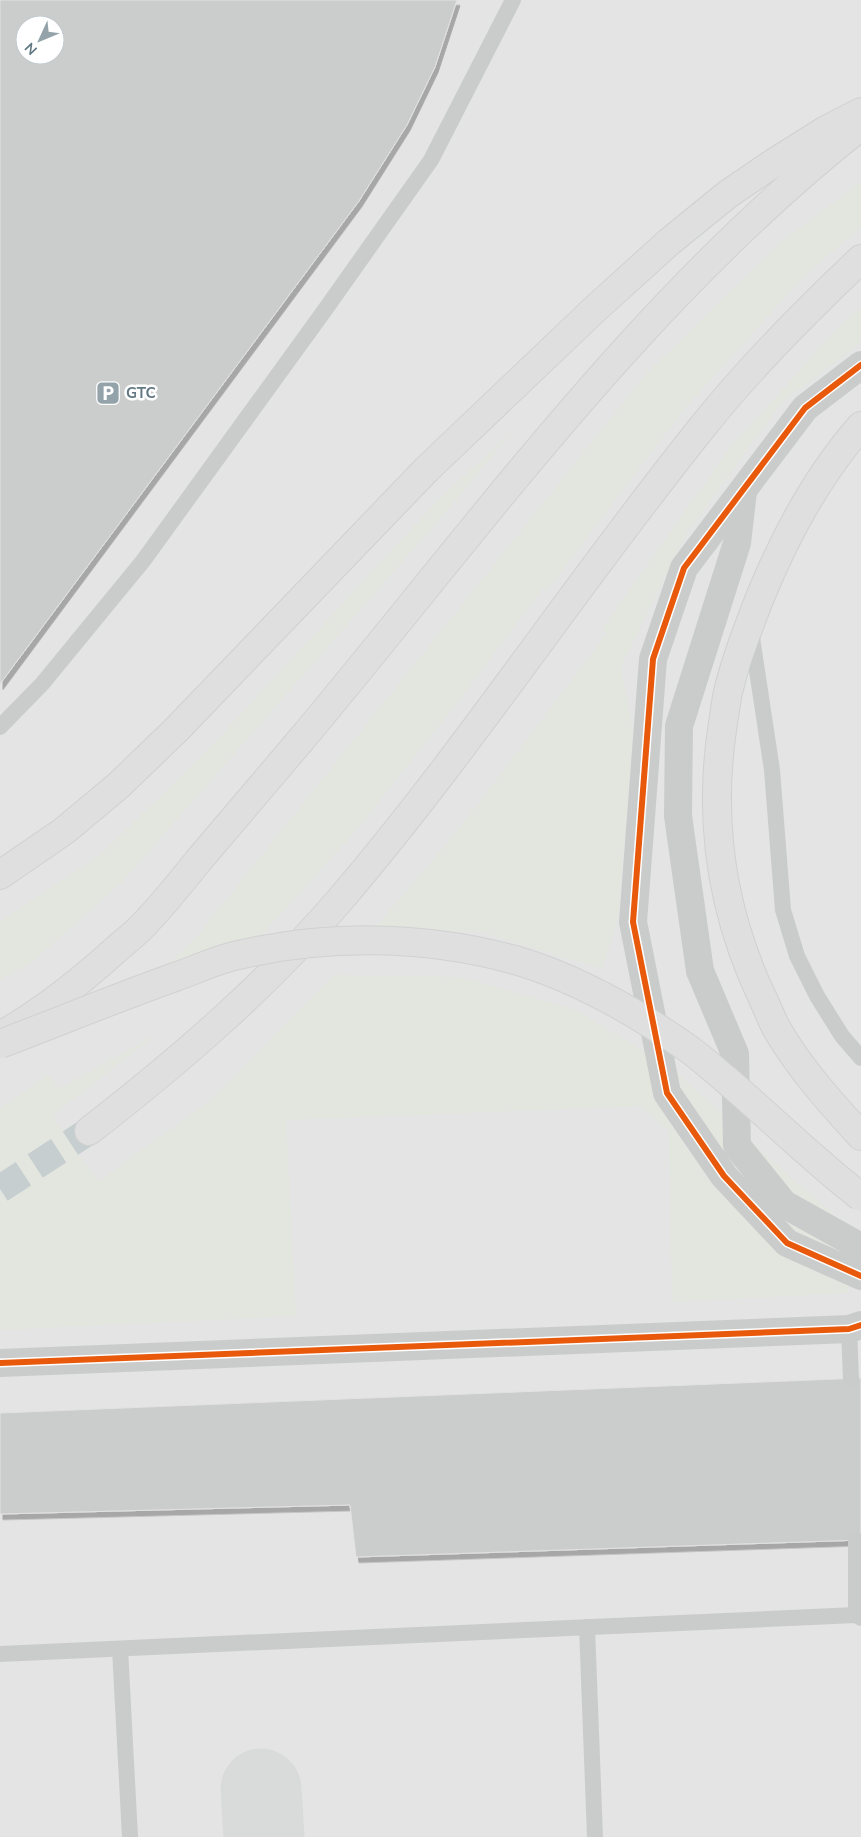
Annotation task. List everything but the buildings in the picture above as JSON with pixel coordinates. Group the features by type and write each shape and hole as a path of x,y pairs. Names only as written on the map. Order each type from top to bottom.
{"main road":[{"path":"0,875 64,831 119,785 177,729 427,469 595,309 669,242 728,194 775,162 826,130 861,112"},
{"path":"0,1036 93,971 148,921 356,674 510,484 596,383 663,310 757,215 830,150 861,126"},
{"path":"89,1131 143,1089 214,1029 266,980 338,902 465,743 617,537 705,424 768,353 826,292 861,259"},
{"path":"861,426 823,475 797,517 776,559 750,622 728,688 717,759 717,829 727,899 747,966 778,1030 818,1089 861,1136"},
{"path":"0,1044 156,984 233,957 314,942 379,940 451,946 516,960 567,979 628,1008 688,1048 746,1097 827,1171 861,1197"}],"street":[{"path":"861,365 805,408 684,568 653,659 633,922 666,1093 724,1176 788,1243 861,1276"},
{"path":"743,490 737,543 679,726 678,816 700,972 735,1054 737,1146 784,1204 861,1247"},
{"path":"0,1363 855,1327"}],"lane":[{"path":"0,727 42,684 142,561 327,308 431,160 512,0"},
{"path":"750,622 772,770 783,910 797,956 817,996 842,1036 861,1058"},
{"path":"851,1379 855,1327"},
{"path":"0,1654 859,1616 856,1540"},
{"path":"587,1627 594,1837"},
{"path":"120,1649 130,1837"}],"shaded area":[{"path":"0,0 861,0 861,1837 0,1837"},
{"path":"861,182 861,228 807,273 686,407 547,590 543,587 465,693 353,834 258,939 164,968 195,939 648,372 779,244"},
{"path":"861,307 861,343 782,402 686,534 621,667 633,733 618,918 602,969 481,932 375,928 456,833 607,633 602,629 730,448 837,329"},
{"path":"511,433 451,506 121,883 32,962 0,980 0,921 97,858 203,755 442,496"},
{"path":"334,975 461,977 576,1010 675,1071 790,1177 858,1235 844,1254 849,1293 672,1302 669,1131 641,1106 286,1120 296,1316 0,1330 0,1109 49,1074 59,1089 159,1033 52,1115 98,1182 212,1099"}],"taxiway":[{"path":"261,1789 264,1837"}],"tunnel":[{"path":"0,1189 89,1131"}],"cycle path":[{"path":"861,365 805,408 684,568 653,659 633,922 667,1093 724,1176 787,1243 861,1276"},
{"path":"0,1363 849,1329 861,1325"}],"place":[{"name":"GTC","path":"108,393"}]}
